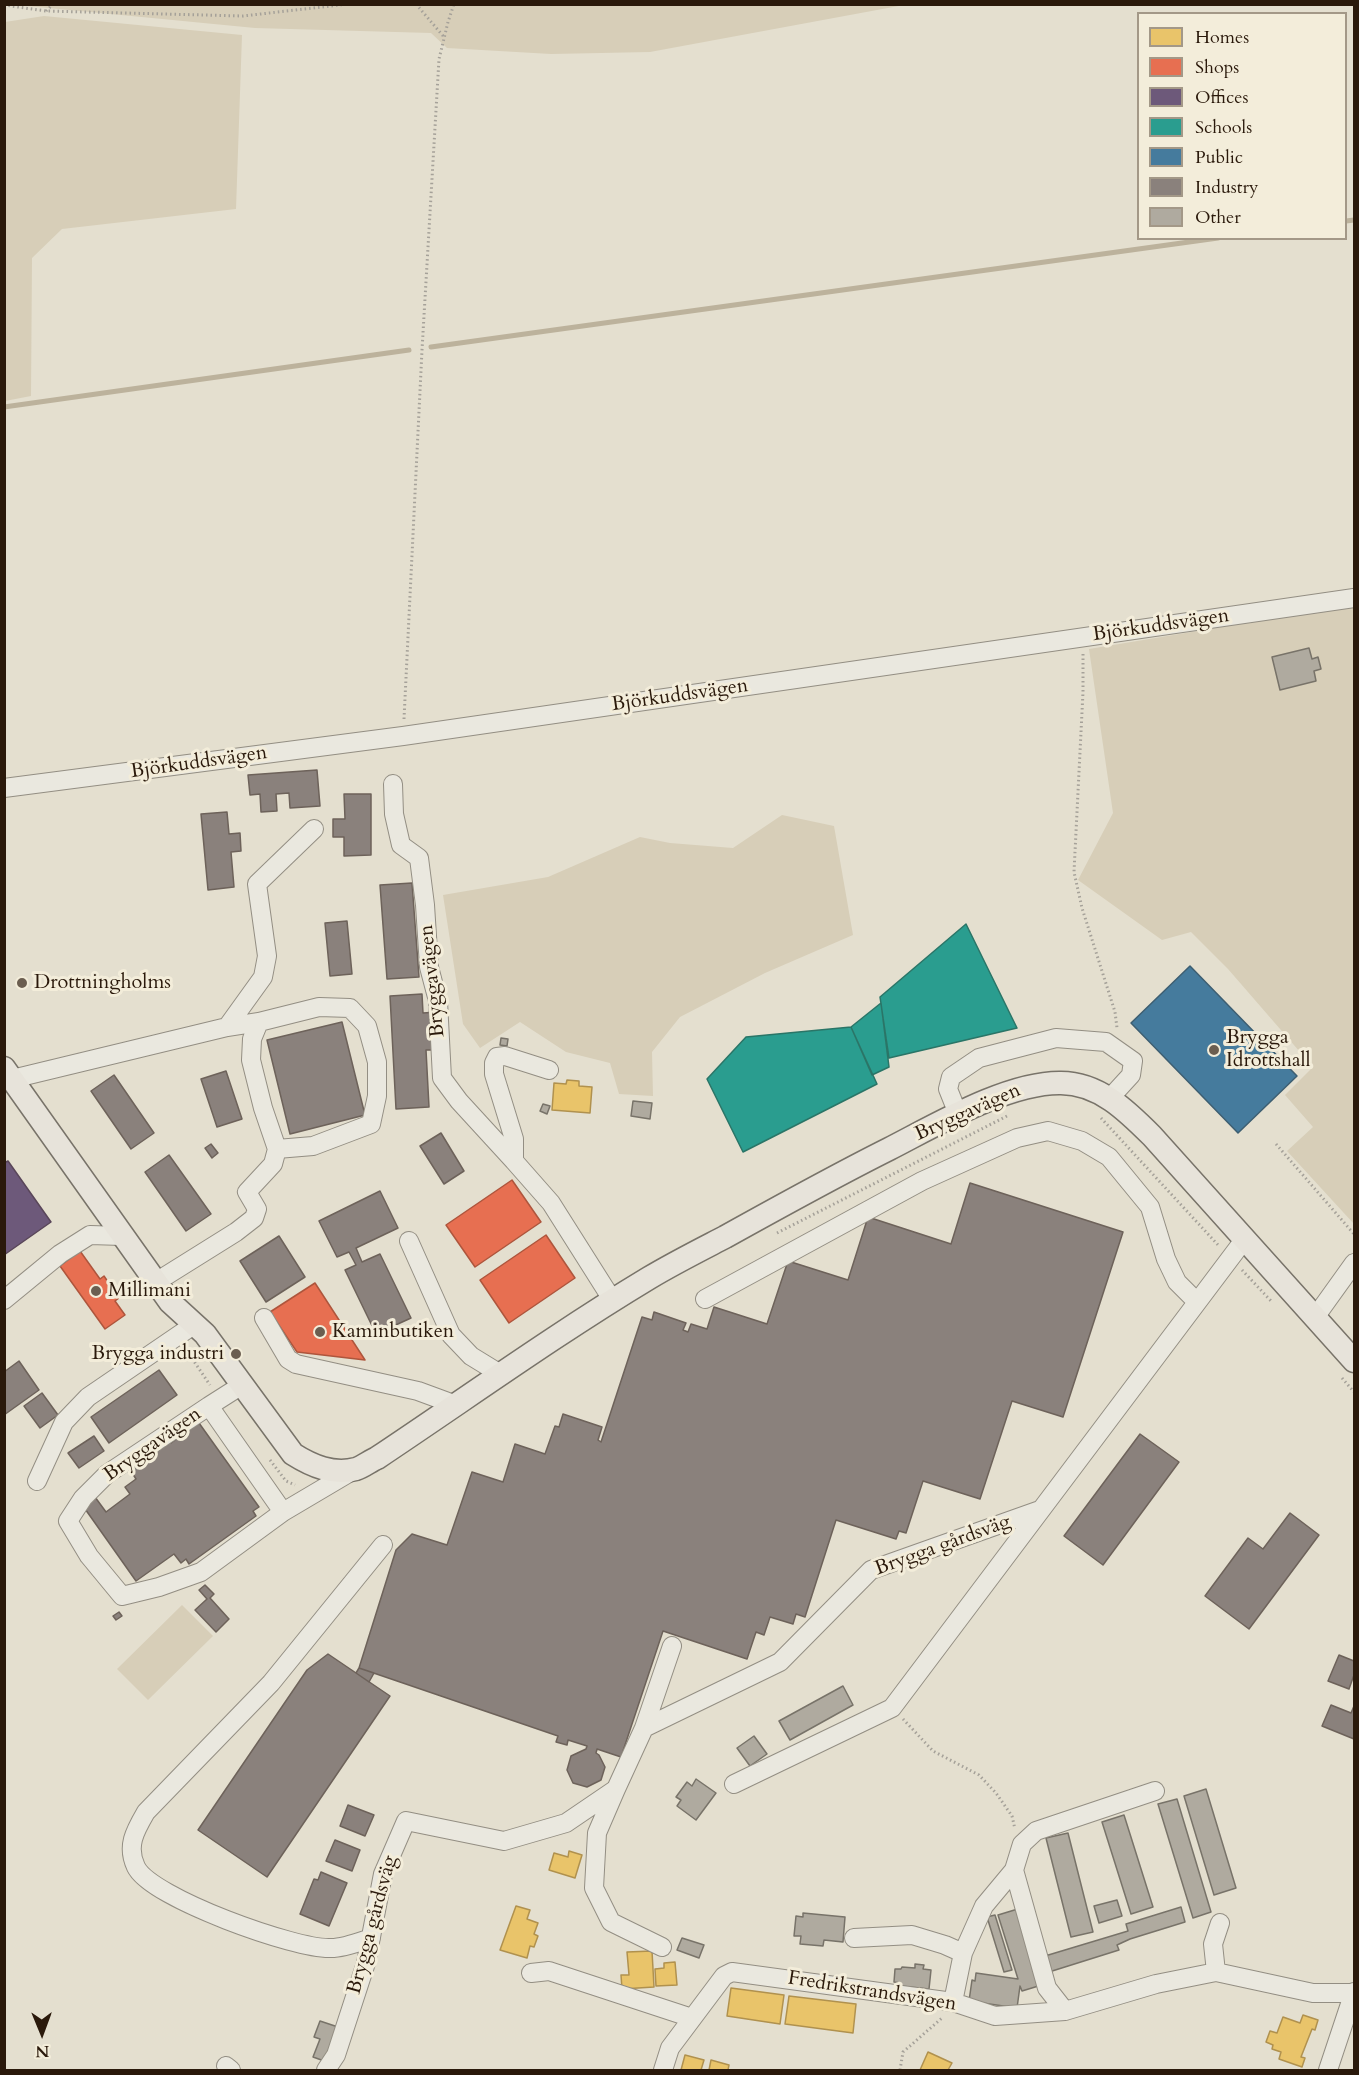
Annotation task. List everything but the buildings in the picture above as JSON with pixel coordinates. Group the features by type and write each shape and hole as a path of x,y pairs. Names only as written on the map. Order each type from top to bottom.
{"main road":[{"path":"8,1073 170,1302 205,1334 293,1454 309,1464 324,1469 339,1471 357,1469"},
{"name":"Bryggavägen","path":"357,1469 651,1277 803,1192 958,1114 1006,1093 1036,1084 1080,1085 1109,1099 1127,1112 1152,1136 1354,1361"}],"street":[{"name":"Björkuddsvägen","path":"4,789 403,736 1354,598"},
{"name":"Bryggavägen","path":"393,784 394,814 401,845 419,858 429,967 438,1001 442,1078 459,1101 551,1203 613,1301"},
{"path":"227,1027 263,977 267,956 257,884 314,830"},
{"path":"8,1073 259,1022 320,1007 350,1008 367,1026 376,1062 377,1096 371,1124 313,1146 277,1149"},
{"path":"156,1282 236,1232 254,1218 257,1209 247,1192 273,1164 277,1149 251,1060 252,1039 259,1022"},
{"path":"958,1114 948,1089 951,1077 979,1058 1056,1038 1106,1042 1133,1061 1131,1075 1109,1099"},
{"path":"514,1161 514,1139 494,1074 494,1063 497,1057 505,1056 549,1070"},
{"path":"705,1299 922,1181 1017,1138 1047,1131 1082,1141 1110,1157 1150,1207 1166,1259 1177,1282 1197,1302"},
{"path":"4,1300 60,1254 90,1235 122,1236"},
{"name":"Brygga gårdsväg","path":"734,1784 892,1708 1244,1240"},
{"path":"409,1241 451,1335 471,1356 502,1375"},
{"path":"1316,1316 1354,1263"},
{"path":"264,1318 288,1359 296,1364 418,1391 456,1406"},
{"path":"37,1481 64,1422 88,1397 195,1324"},
{"name":"Bryggavägen","path":"242,1385 107,1474 83,1498 68,1521 89,1556 122,1596 159,1587 201,1572 283,1512 357,1469"},
{"name":"Bryggavägen","path":"209,1406 283,1512"},
{"name":"Brygga gårdsväg","path":"644,1728 780,1662 871,1570 1040,1510"},
{"path":"371,1938 333,1948 306,1947 186,1903 148,1882 137,1870 131,1844 134,1832 146,1812 271,1683 383,1545"},
{"path":"662,1947 611,1922 594,1888 597,1833 644,1728 672,1646"},
{"name":"Brygga gårdsväg","path":"326,2070 336,2055 366,1963 383,1874 406,1821 504,1841 566,1823 616,1789"},
{"path":"953,2002 963,1953 984,1906 1016,1864 1022,1844 1036,1831 1155,1791"},
{"path":"1016,1864 1047,1988 1065,2011"},
{"path":"1216,1972 1213,1944 1220,1923"},
{"path":"855,1938 912,1935 963,1953"},
{"path":"531,1973 549,1971 692,2018"},
{"name":"Fredrikstrandsvägen","path":"663,2070 670,2048 723,1976 732,1972 953,2002 995,2016 1065,2011 1156,1984 1216,1972 1313,1993 1354,1992 1328,2070"}],"path":[{"path":"46,11 53,4"},
{"path":"4,5 46,11 243,16 348,4"},
{"path":"416,4 444,37"},
{"path":"403,736 438,71 444,37 454,4"},
{"path":"1083,637 1083,692 1074,872 1082,908 1115,1012 1118,1039 1114,1047"},
{"path":"1276,1144 1354,1234"},
{"path":"892,1708 933,1751 979,1775 996,1793 1012,1816 1017,1842 1016,1864"},
{"path":"900,2070 903,2052 945,2015 953,2002"}],"shaded area":[{"path":"18,5 904,5 650,52 551,54 447,48 431,33 255,28"},
{"path":"44,16 242,35 236,209 62,229 32,258 31,396 5,401 5,22"},
{"path":"1354,605 1354,1224 1287,1151 1313,1127 1285,1095 1313,1067 1228,969 1191,932 1162,940 1078,880 1113,813 1089,649"},
{"path":"782,815 834,826 853,935 765,973 680,1017 652,1052 653,1096 619,1094 610,1063 566,1052 520,1022 480,1048 463,1024 443,895 548,877 640,837 670,843 733,848"},
{"path":"182,1605 213,1636 148,1700 117,1669"}],"waterway":[{"path":"1347,221 1354,220"},
{"path":"431,347 1204,240"},
{"path":"4,407 409,350"}],"place":[{"name":"Drottningholms","path":"22,983"},
{"name":"Brygga Idrottshall","path":"1214,1050"},
{"name":"Millimani","path":"96,1291"},
{"name":"Kaminbutiken","path":"320,1332"},
{"name":"Brygga industri","path":"236,1354"}]}
